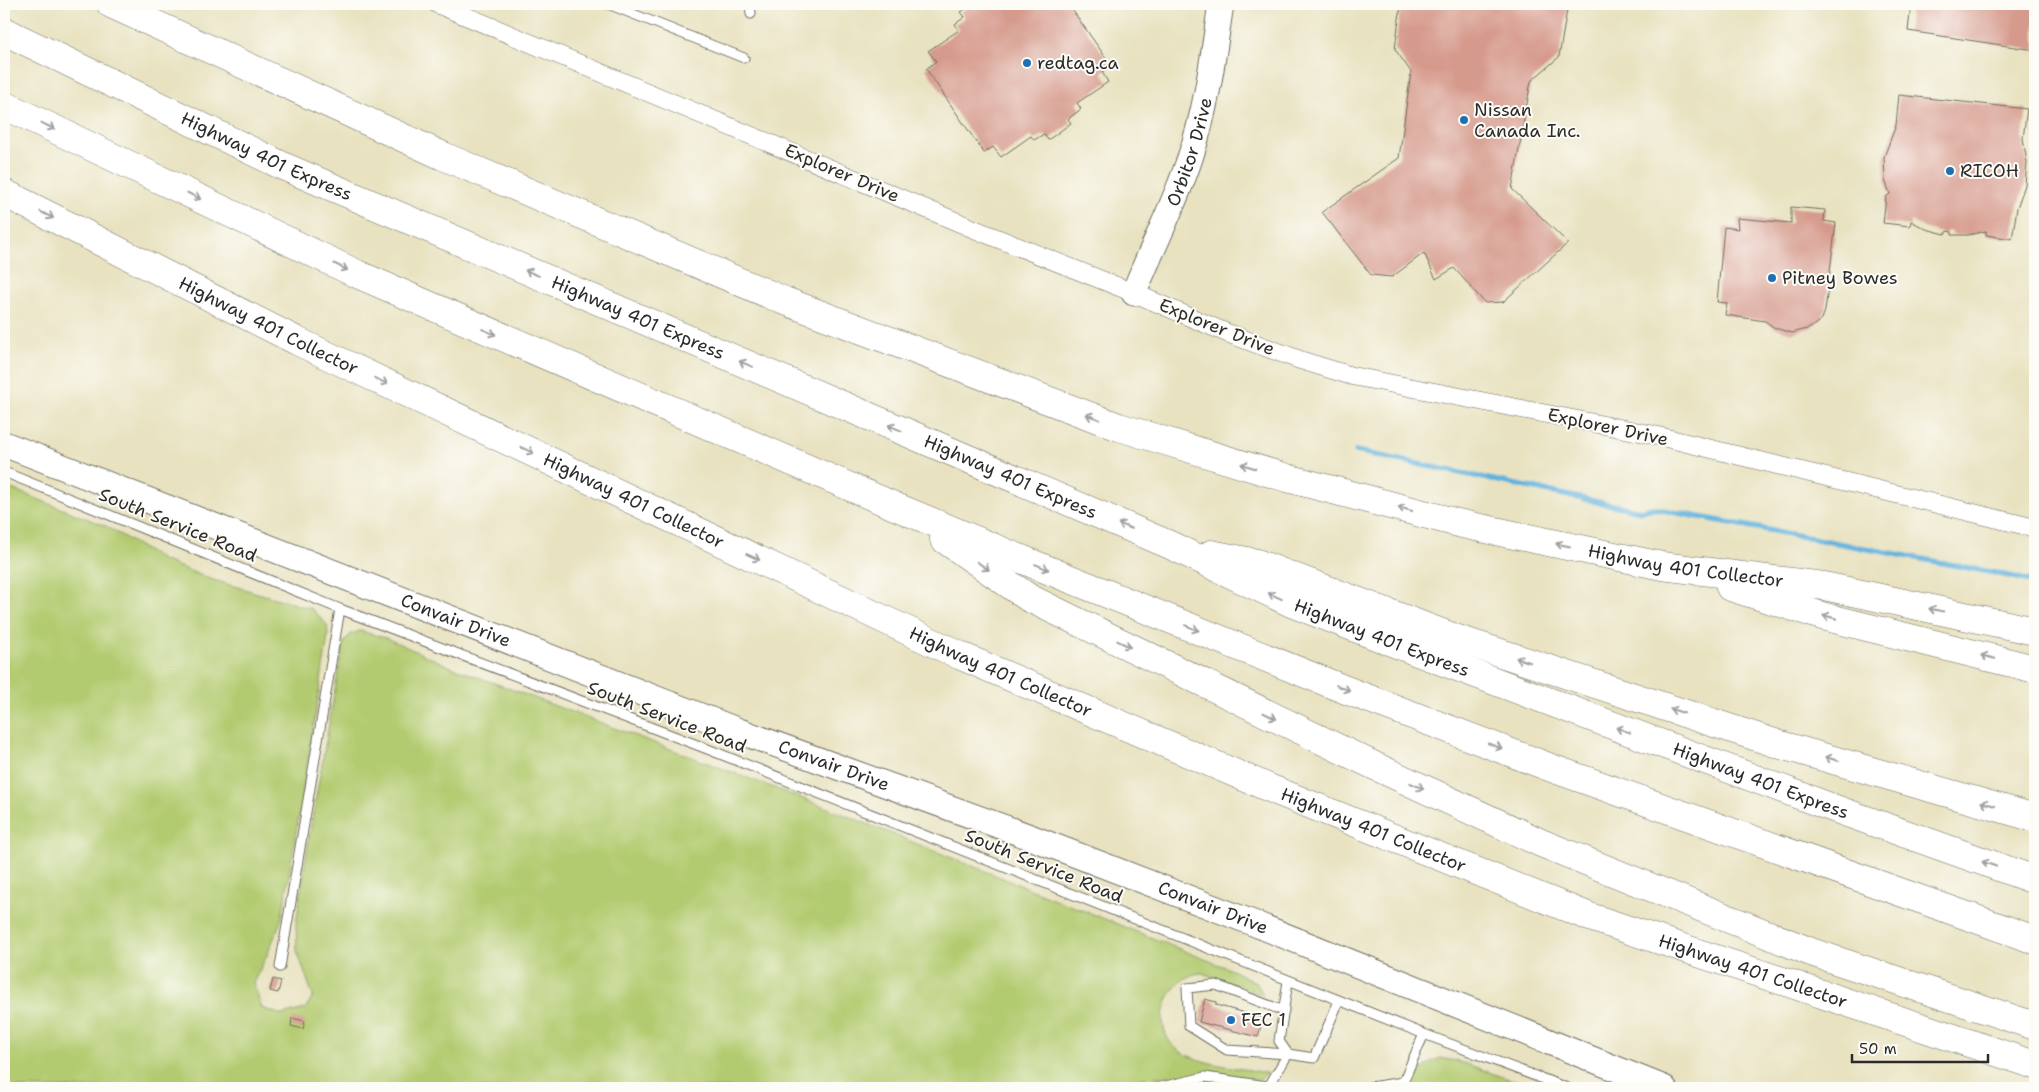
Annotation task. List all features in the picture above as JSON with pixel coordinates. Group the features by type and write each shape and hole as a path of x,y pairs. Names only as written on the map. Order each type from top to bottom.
{"highway":[{"name":"Highway 401 Collector","path":"111,4 443,156 776,298 1110,423 1287,478 1462,524 1662,566 1824,586 2035,631"},
{"name":"Highway 401 Express","path":"4,31 285,167 1170,546 1292,603 1416,652 1832,808 2035,880"},
{"path":"4,104 356,274 900,508 1355,693 1689,818 2035,940"},
{"name":"Highway 401 Collector","path":"4,193 297,341 971,660 1274,790 1590,917 2035,1065"},
{"path":"900,508 1029,598 1379,768 1532,839 1811,952 2035,1026"},
{"path":"1170,546 1257,563 1468,642 1781,745 2035,818"},
{"path":"1662,566 1822,616 2035,669"}],"street":[{"name":"Explorer Drive","path":"437,4 979,231 1134,293 1227,333 1300,360 1352,376 1650,434 2035,528"},
{"name":"Orbitor Drive","path":"1134,293 1169,214 1190,158 1208,90 1221,4"},
{"name":"Convair Drive","path":"4,444 739,731 1058,848 1253,923 1664,1088"}],"lane":[{"path":"608,4 744,58"},
{"path":"750,4 751,14"},
{"name":"South Service Road","path":"4,472 340,609 714,752 1288,981 1567,1088"},
{"path":"280,967 340,609"},
{"path":"1288,981 1279,1041 1288,1054"},
{"path":"1284,1011 1216,985 1187,988 1189,1026 1227,1050 1288,1054 1314,1058 1339,1001"},
{"path":"1364,1088 1403,1082 1424,1034"},
{"path":"1269,1086 1288,1054"},
{"path":"1158,1088 1205,1077 1281,1088"}],"green space":[{"path":"4,486 106,526 162,560 210,579 312,609 327,625 327,643 282,918 253,983 262,1008 282,1015 305,1009 313,996 297,951 296,924 309,837 344,642 351,634 360,631 386,638 449,666 825,807 1232,970 1257,983 1263,995 1202,973 1190,976 1179,983 1171,992 1163,1016 1164,1029 1169,1040 1178,1050 1187,1055 1209,1063 1267,1073 1259,1080 1250,1081 1168,1076 1137,1079 1121,1088 859,1088 817,1082 816,1088 4,1088"},
{"path":"1441,1058 1464,1063 1505,1078 1546,1088 1408,1088 1426,1066"}],"building":[{"path":"973,4 1068,4 1111,65 1102,72 1108,82 1077,103 1081,109 1068,119 1071,123 1048,140 1044,134 1034,140 1031,136 1001,157 993,147 984,153 926,69 936,61 928,51 959,30 955,24 965,17 961,12"},
{"name":"Nissan Canada Inc.","path":"1401,4 1568,4 1559,57 1531,81 1512,189 1568,243 1503,302 1485,303 1454,268 1436,279 1424,253 1392,277 1371,275 1322,212 1399,158 1411,72 1395,49"},
{"path":"1911,4 2035,4 2035,50 1908,31"},
{"path":"1899,95 2027,109 2023,138 2027,163 2025,185 2017,208 2012,239 1986,235 1986,231 1968,235 1952,235 1952,232 1947,231 1945,234 1926,229 1911,221 1910,226 1883,223 1886,197 1890,194 1885,180 1884,157 1896,125"},
{"path":"1791,207 1825,210 1824,221 1836,223 1825,311 1822,319 1810,328 1792,333 1775,328 1765,321 1725,315 1727,303 1717,302 1724,227 1738,229 1737,218 1791,223"},
{"path":"273,979 281,981 278,993 270,991"},
{"name":"FEC 1","path":"1205,999 1216,1002 1216,1005 1263,1018 1258,1037 1199,1022"},
{"path":"292,1018 305,1021 303,1029 291,1026"}],"waterway":[{"path":"1356,451 1641,511 1652,508 2035,582"}],"place":[{"name":"redtag.ca","path":"1027,63"},
{"name":"Nissan Canada Inc.","path":"1464,120"},
{"name":"RICOH","path":"1950,171"},
{"name":"Pitney Bowes","path":"1772,278"},
{"name":"FEC 1","path":"1231,1020"}]}
